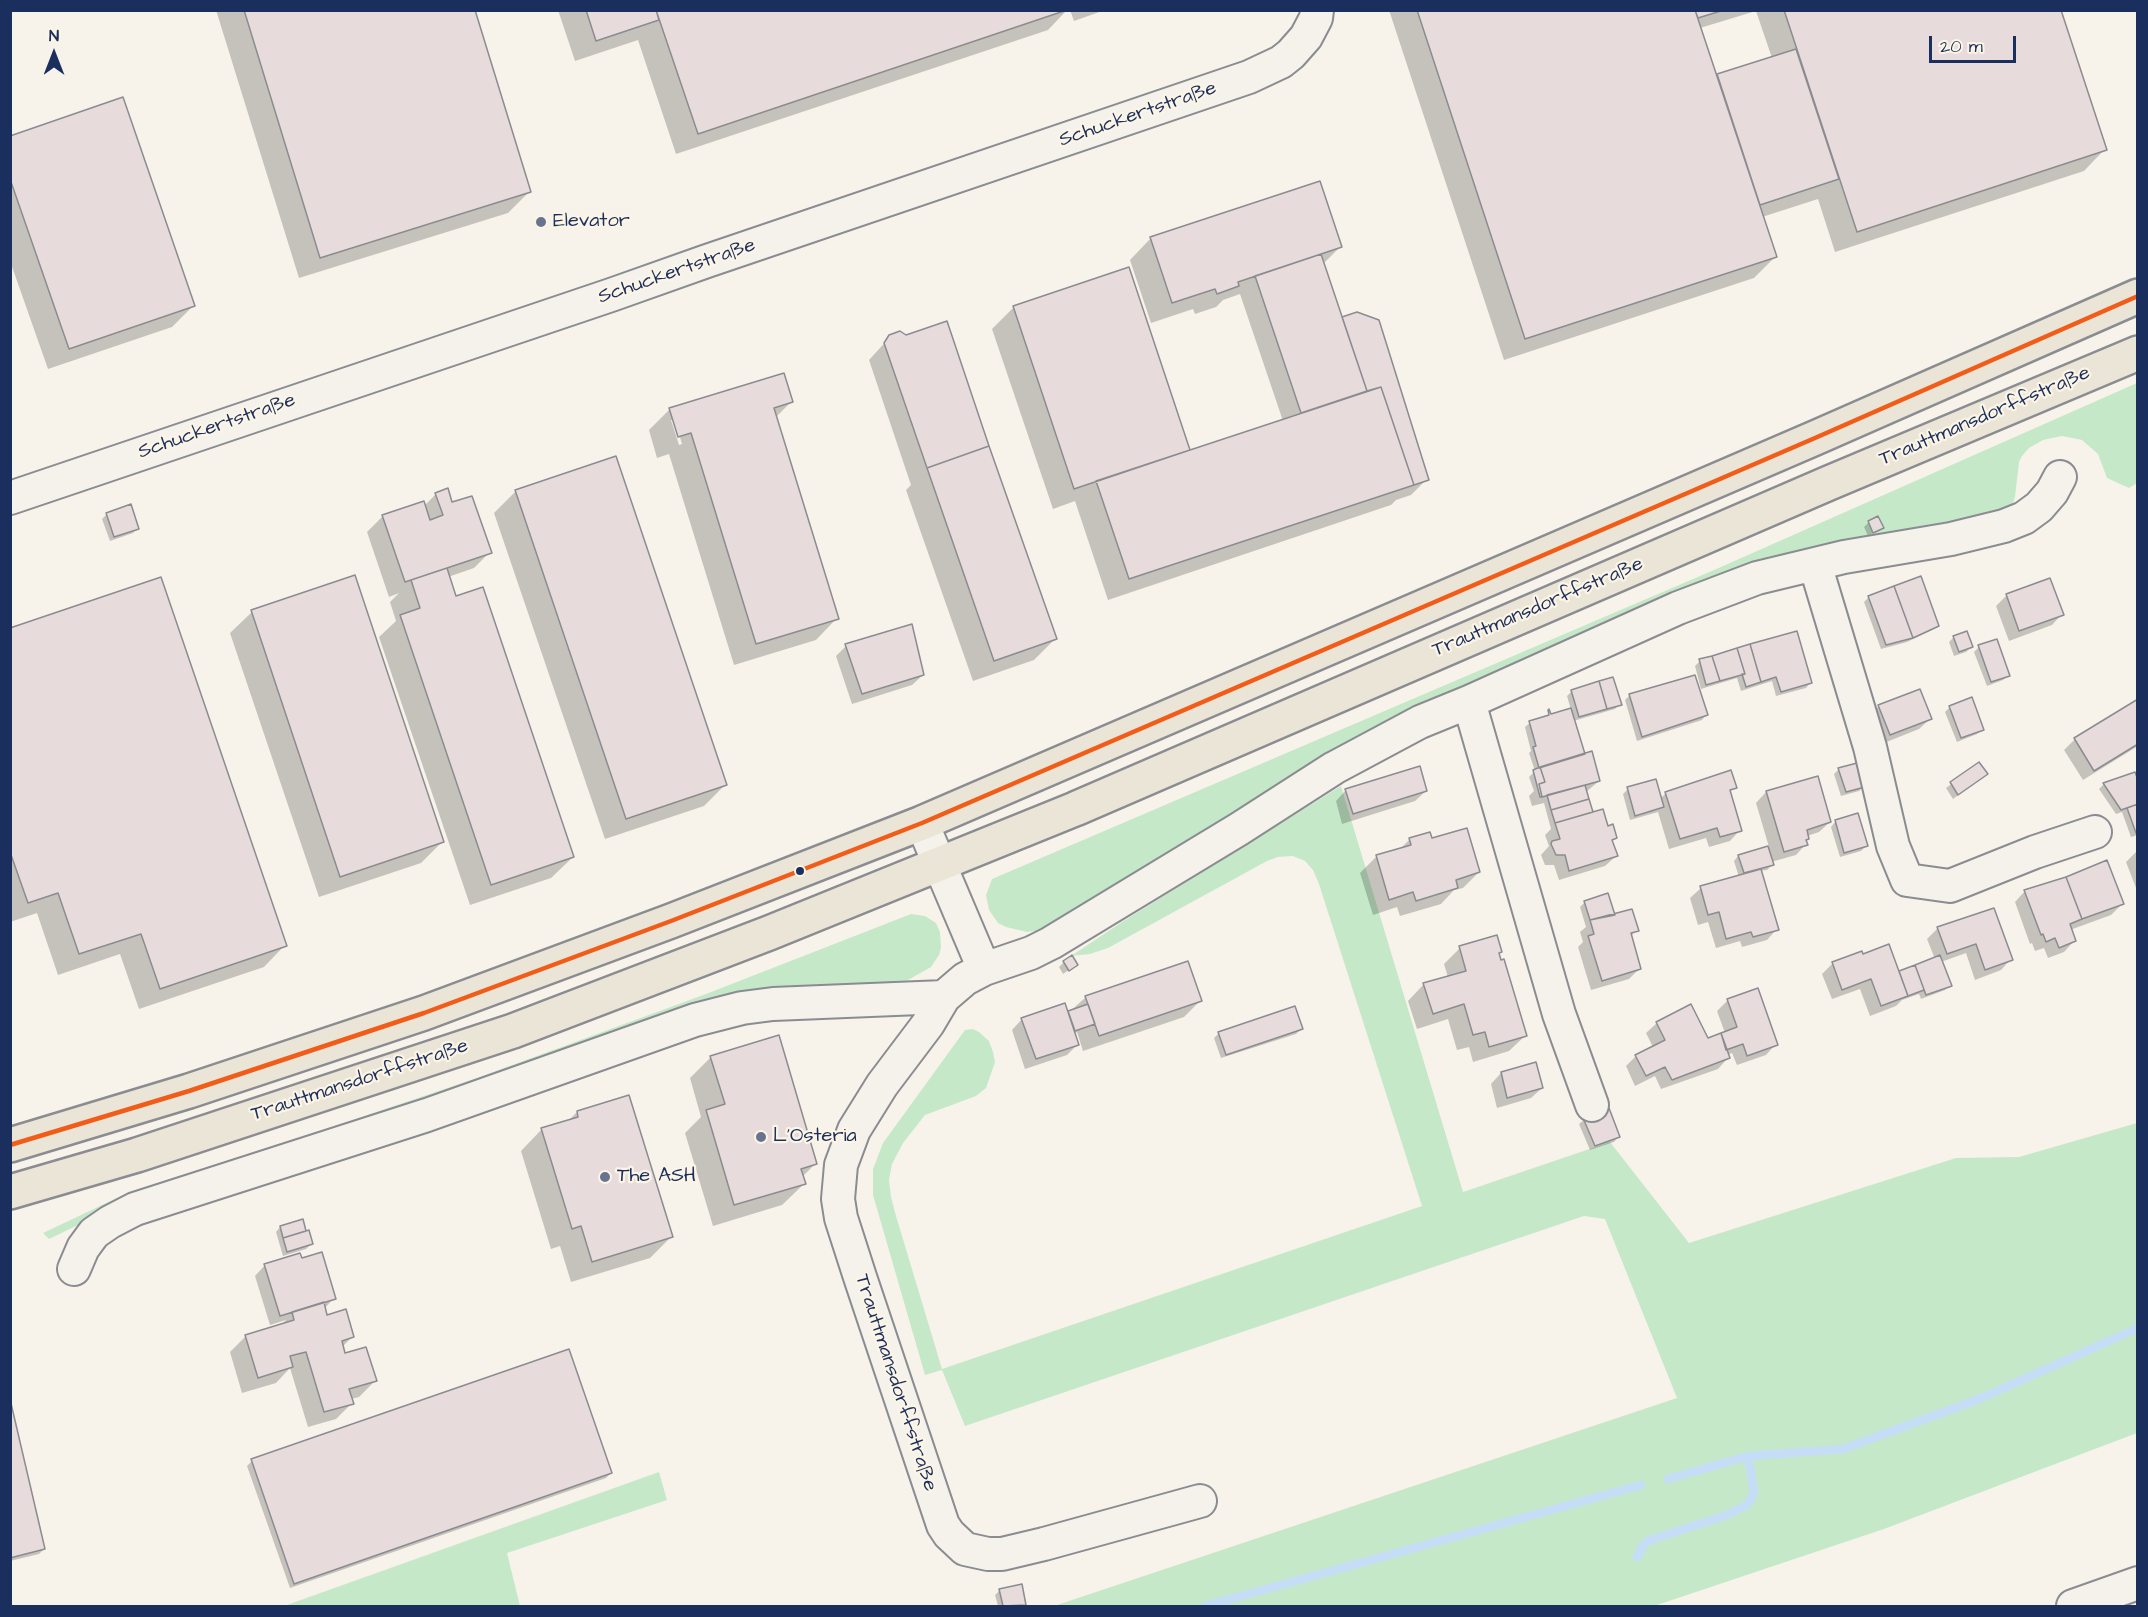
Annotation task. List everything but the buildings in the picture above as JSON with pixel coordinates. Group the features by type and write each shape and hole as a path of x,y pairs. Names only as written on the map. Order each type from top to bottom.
{"main road":[{"path":"10,1145 178,1094 424,1013 672,921 922,823 1804,443 2138,296"},
{"name":"Trauttmansdorffstraße","path":"10,1192 137,1155 513,1031 940,865 1829,483 2138,353"}],"street":[{"name":"Schuckertstraße","path":"10,498 611,296 718,257 1249,77 1281,62 1291,54 1306,37 1316,18 1317,10"},
{"name":"Trauttmansdorffstraße","path":"1200,1501 1002,1554 988,1554 965,1549 943,1525 860,1277 841,1218 838,1199 841,1165 855,1130 882,1085 928,1024 944,997 965,979 984,969 1051,943 1239,829 1334,768 1420,722 1678,608 1757,578 1815,564 1951,539 2004,526 2024,518 2039,507 2052,492 2060,477"},
{"path":"1815,564 1870,747 1893,846 1907,880 1950,886 2035,852 2095,832"},
{"path":"1469,702 1559,1014 1592,1105"},
{"path":"922,823 984,969"},
{"path":"74,1269 83,1248 94,1233 135,1209 427,1115 695,1020 742,1008 773,1004 944,997"},
{"path":"2073,1606 2138,1583"}],"green space":[{"path":"2137,383 2137,483 2129,488 2107,478 2098,454 2082,440 2062,436 2043,440 2029,448 2022,456 2019,462 2013,503 1995,516 1754,566 1043,930 1027,932 1006,927 998,923 989,910 986,895 992,879 1714,570"},
{"path":"1341,786 1463,1192 1610,1142 1689,1243 1956,1158 2019,1157 2137,1123 2137,1433 1884,1529 1654,1606 1054,1606 1677,1398 1605,1219 1584,1216 965,1426 942,1370 925,1375 873,1195 873,1169 883,1143 965,1030 973,1029 979,1032 989,1041 993,1052 995,1062 986,1088 976,1096 925,1115 903,1143 892,1164 889,1180 896,1216 942,1369 1422,1206 1319,884 1313,870 1305,861 1293,856 1278,857 1267,861 1108,948 1090,954 1071,956"},
{"path":"911,914 925,916 936,923 940,932 941,948 931,967 901,984 778,989 101,1214 49,1239 43,1233 121,1196 474,1079 706,994"},
{"path":"659,1472 667,1500 507,1553 520,1606 284,1606"}],"waterway":[{"path":"1668,1479 1748,1456 1843,1449 1979,1399 2138,1328"},
{"path":"1637,1557 1644,1544 1650,1540 1724,1516 1745,1506 1754,1492 1748,1456"},
{"path":"1205,1606 1641,1485"}],"transit line":[{"path":"10,1145 189,1091 424,1013 671,921 922,823 1815,438 2138,296"}],"place":[{"name":"Elevator","path":"541,222"},
{"name":"L'Osteria","path":"761,1137"},
{"name":"The ASH","path":"605,1177"}]}
